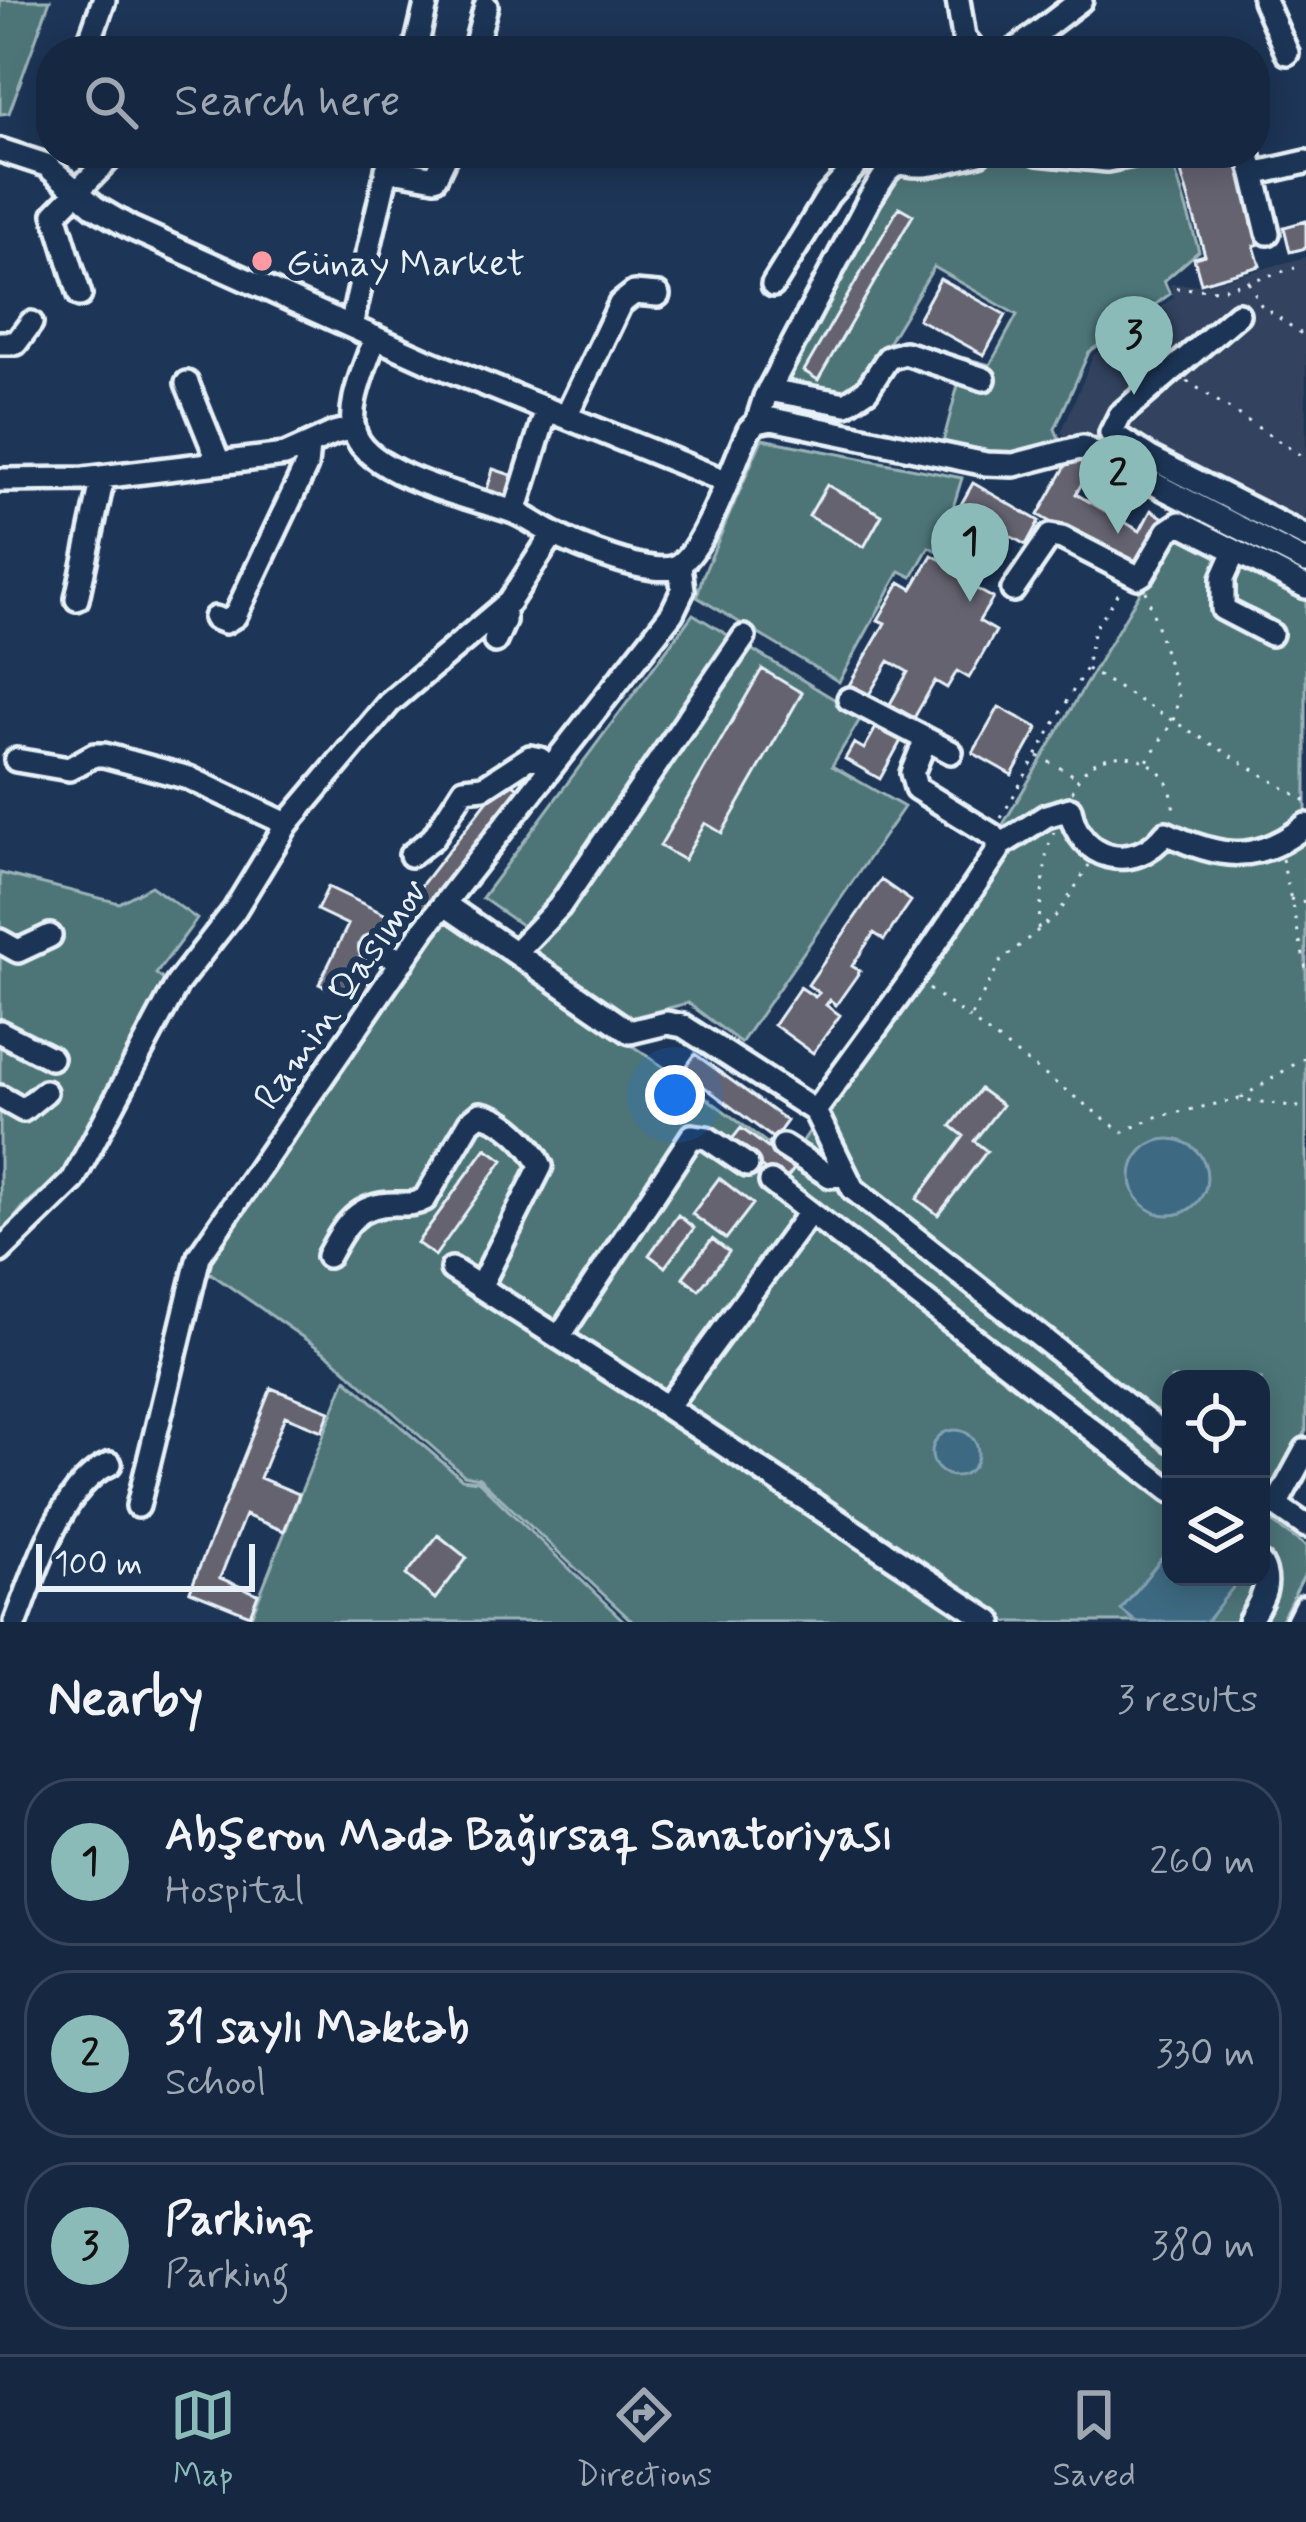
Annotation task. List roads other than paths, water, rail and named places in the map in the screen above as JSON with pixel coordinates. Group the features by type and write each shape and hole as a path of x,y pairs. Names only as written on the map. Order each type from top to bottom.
{"main road":[{"path":"1299,1622 1306,1608"}],"street":[{"path":"91,36 104,0"},
{"path":"419,36 427,0"},
{"path":"958,0 964,36"},
{"path":"1034,36 1081,0"},
{"path":"1264,0 1287,53"},
{"path":"478,36 486,6"},
{"path":"0,150 36,156"},
{"path":"1270,163 1306,162"},
{"path":"57,168 94,207 131,227 375,338 725,481"},
{"path":"80,295 56,222 58,208 99,168"},
{"path":"351,326 387,168"},
{"path":"408,168 435,178 440,168"},
{"path":"773,285 828,196 853,168"},
{"name":"Ramin Qasımov","path":"138,1506 200,1256 444,904 672,613 683,590 680,565 700,541 768,390 888,168"},
{"path":"1252,168 1268,233"},
{"path":"515,512 557,413 620,304 634,292 658,295"},
{"path":"1238,314 1115,419 1114,437 1306,537"},
{"path":"0,343 16,343 31,323"},
{"path":"375,338 356,400 354,428 363,448 388,465 468,499 515,512 553,534 645,566 680,565"},
{"path":"768,390 846,404 867,390 888,358 896,354 984,379"},
{"path":"187,383 218,460"},
{"path":"757,422 772,419 1000,466 1083,447 1306,562"},
{"path":"0,480 103,477 285,455 354,428"},
{"path":"215,618 225,622 235,616 306,466 308,446"},
{"path":"77,599 103,477"},
{"path":"1013,590 1050,536 1134,576 1168,531 1180,523 1306,587"},
{"path":"0,1251 73,1180 177,984 234,911 287,824 389,703 503,606 524,583 553,534"},
{"path":"1235,550 1223,578 1223,609 1271,634"},
{"path":"495,641 504,621 503,606"},
{"path":"515,953 559,907 744,637"},
{"path":"849,699 951,752"},
{"path":"926,739 912,772 916,788 995,840"},
{"path":"16,760 69,769 104,754 189,778 287,824"},
{"path":"411,855 433,838 464,788 484,787 530,757 550,768"},
{"path":"814,1111 913,977 995,840 1066,810 1078,835 1109,857 1148,852 1166,833 1205,851 1229,855 1257,851 1306,825"},
{"path":"444,904 630,1032 667,1023 683,1026 814,1111 853,1189 1162,1433"},
{"path":"0,941 18,951 50,936"},
{"path":"372,949 403,961"},
{"path":"1,1035 50,1058"},
{"path":"0,1097 23,1110 45,1092"},
{"path":"328,1256 347,1223 363,1208 416,1204 425,1199 470,1122 487,1114 513,1131 541,1166 480,1287"},
{"path":"559,1337 692,1136 707,1138 747,1165"},
{"path":"783,1146 830,1176 844,1174"},
{"path":"771,1182 1162,1484"},
{"path":"667,1407 810,1212"},
{"path":"452,1270 991,1622"},
{"path":"1270,1503 1306,1450"},
{"path":"16,1622 47,1542 83,1483 110,1464"},
{"path":"1270,1507 1306,1526"},
{"path":"1249,1622 1267,1586"}],"place":[{"name":"Günay Market","path":"262,261"},
{"name":"Parkinq","path":"1134,395"},
{"name":"31 saylı Məktəb","path":"1118,534"},
{"name":"Abşeron Mədə Bağırsaq Sanatoriyası","path":"970,602"}]}
